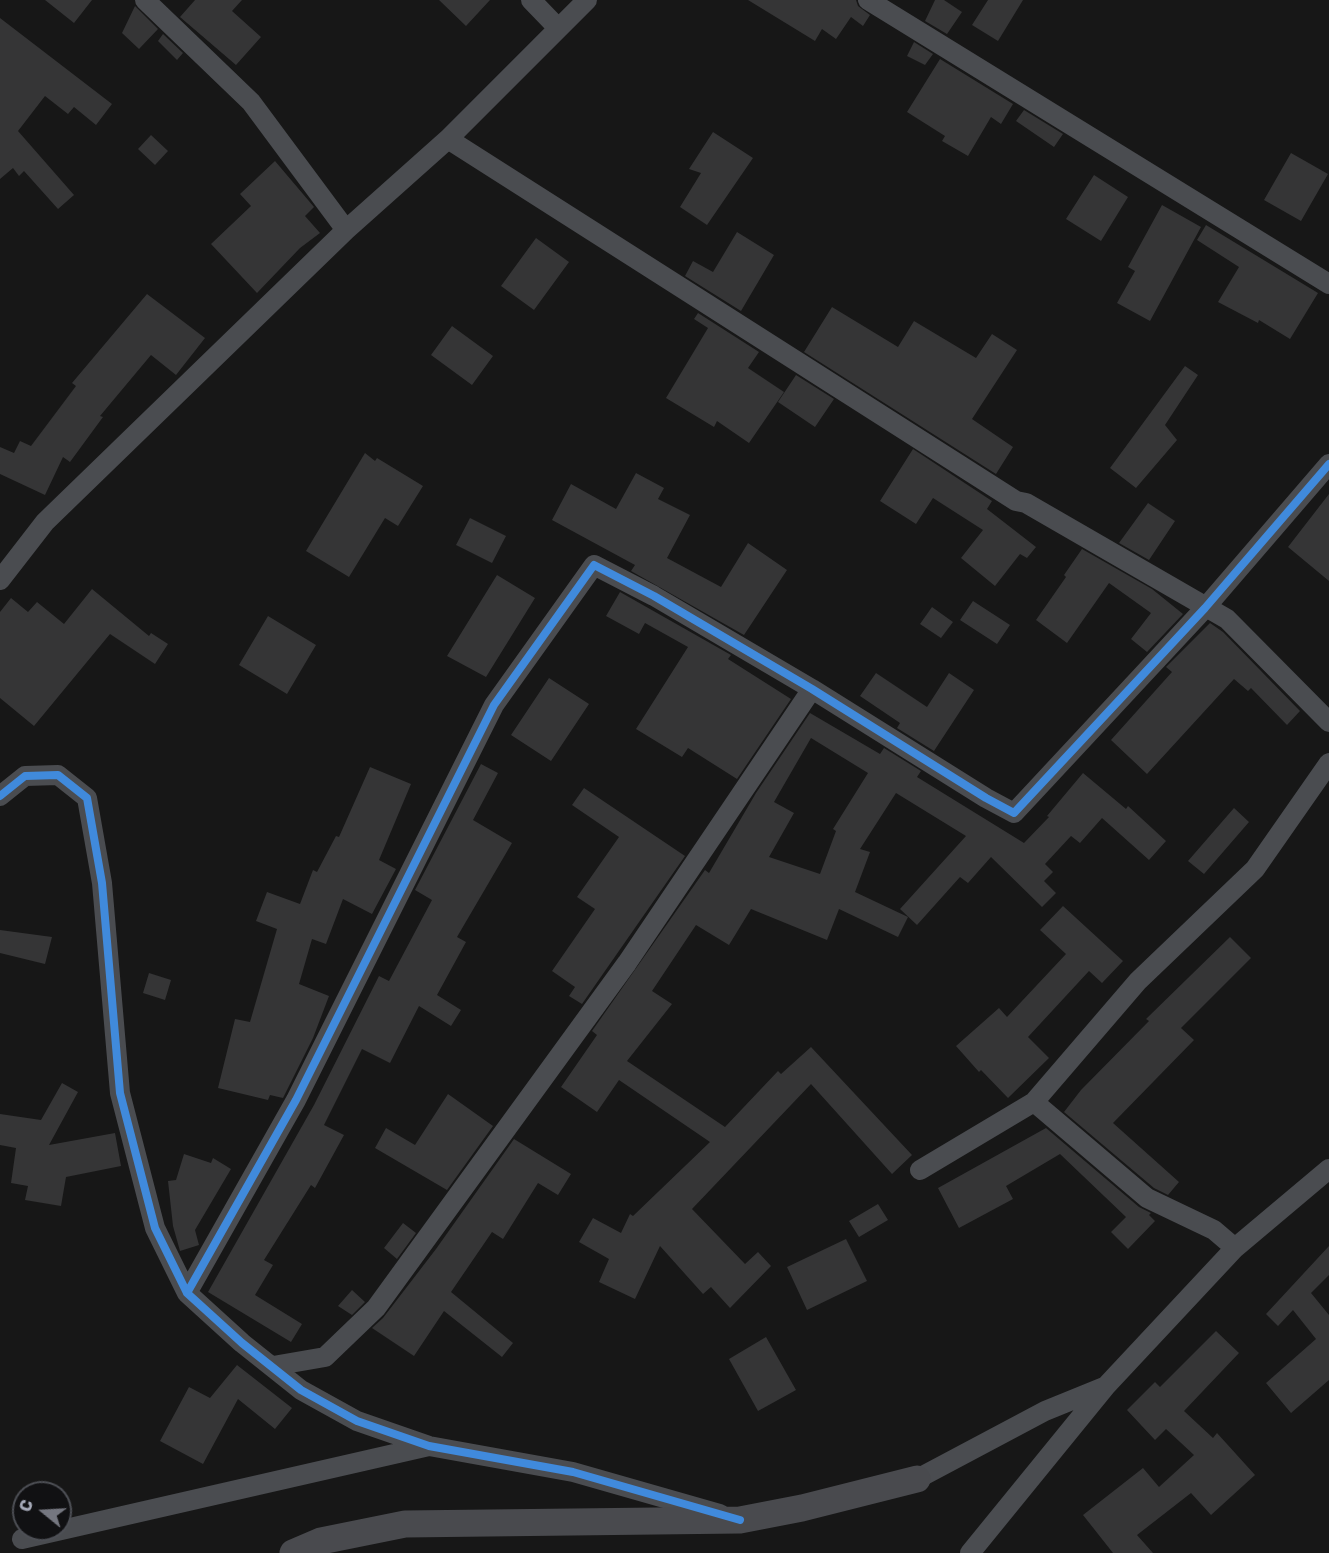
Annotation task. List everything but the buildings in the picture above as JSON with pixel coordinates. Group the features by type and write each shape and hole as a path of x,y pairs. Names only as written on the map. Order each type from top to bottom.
{"street":[{"path":"145,0 251,102 346,230"},
{"path":"531,0 558,28"},
{"path":"0,580 45,522 346,230 448,139 587,0"},
{"path":"868,0 1329,284"},
{"path":"448,139 1016,501 1026,503 1227,619 1329,722"},
{"path":"187,1293 296,1101 494,705 594,565 654,596 812,689 986,798 1014,813 1205,608 1329,464"},
{"path":"273,1366 325,1357 376,1308 627,963 812,689"},
{"path":"920,1170 1034,1101 1138,981 1255,869 1329,763"},
{"path":"0,796 25,776 58,775 87,798 102,883 120,1093 155,1228 187,1293 242,1343 301,1390 357,1421 429,1446 573,1472 740,1520"},
{"path":"1034,1101 1147,1198 1214,1230 1235,1248"},
{"path":"970,1553 1106,1386 1235,1248 1329,1169"},
{"path":"293,1553 321,1541 405,1524 740,1520 802,1508 917,1479 1045,1410 1106,1386"},
{"path":"72,1528 429,1446"}],"cycle path":[{"path":"187,1293 296,1100 494,705 594,565 654,596 812,689 986,798 1014,813 1205,608 1329,464"},
{"path":"0,796 25,776 58,775 87,798 102,883 120,1093 155,1228 187,1293 242,1343 301,1390 357,1421 429,1446 573,1472 740,1520"}]}
